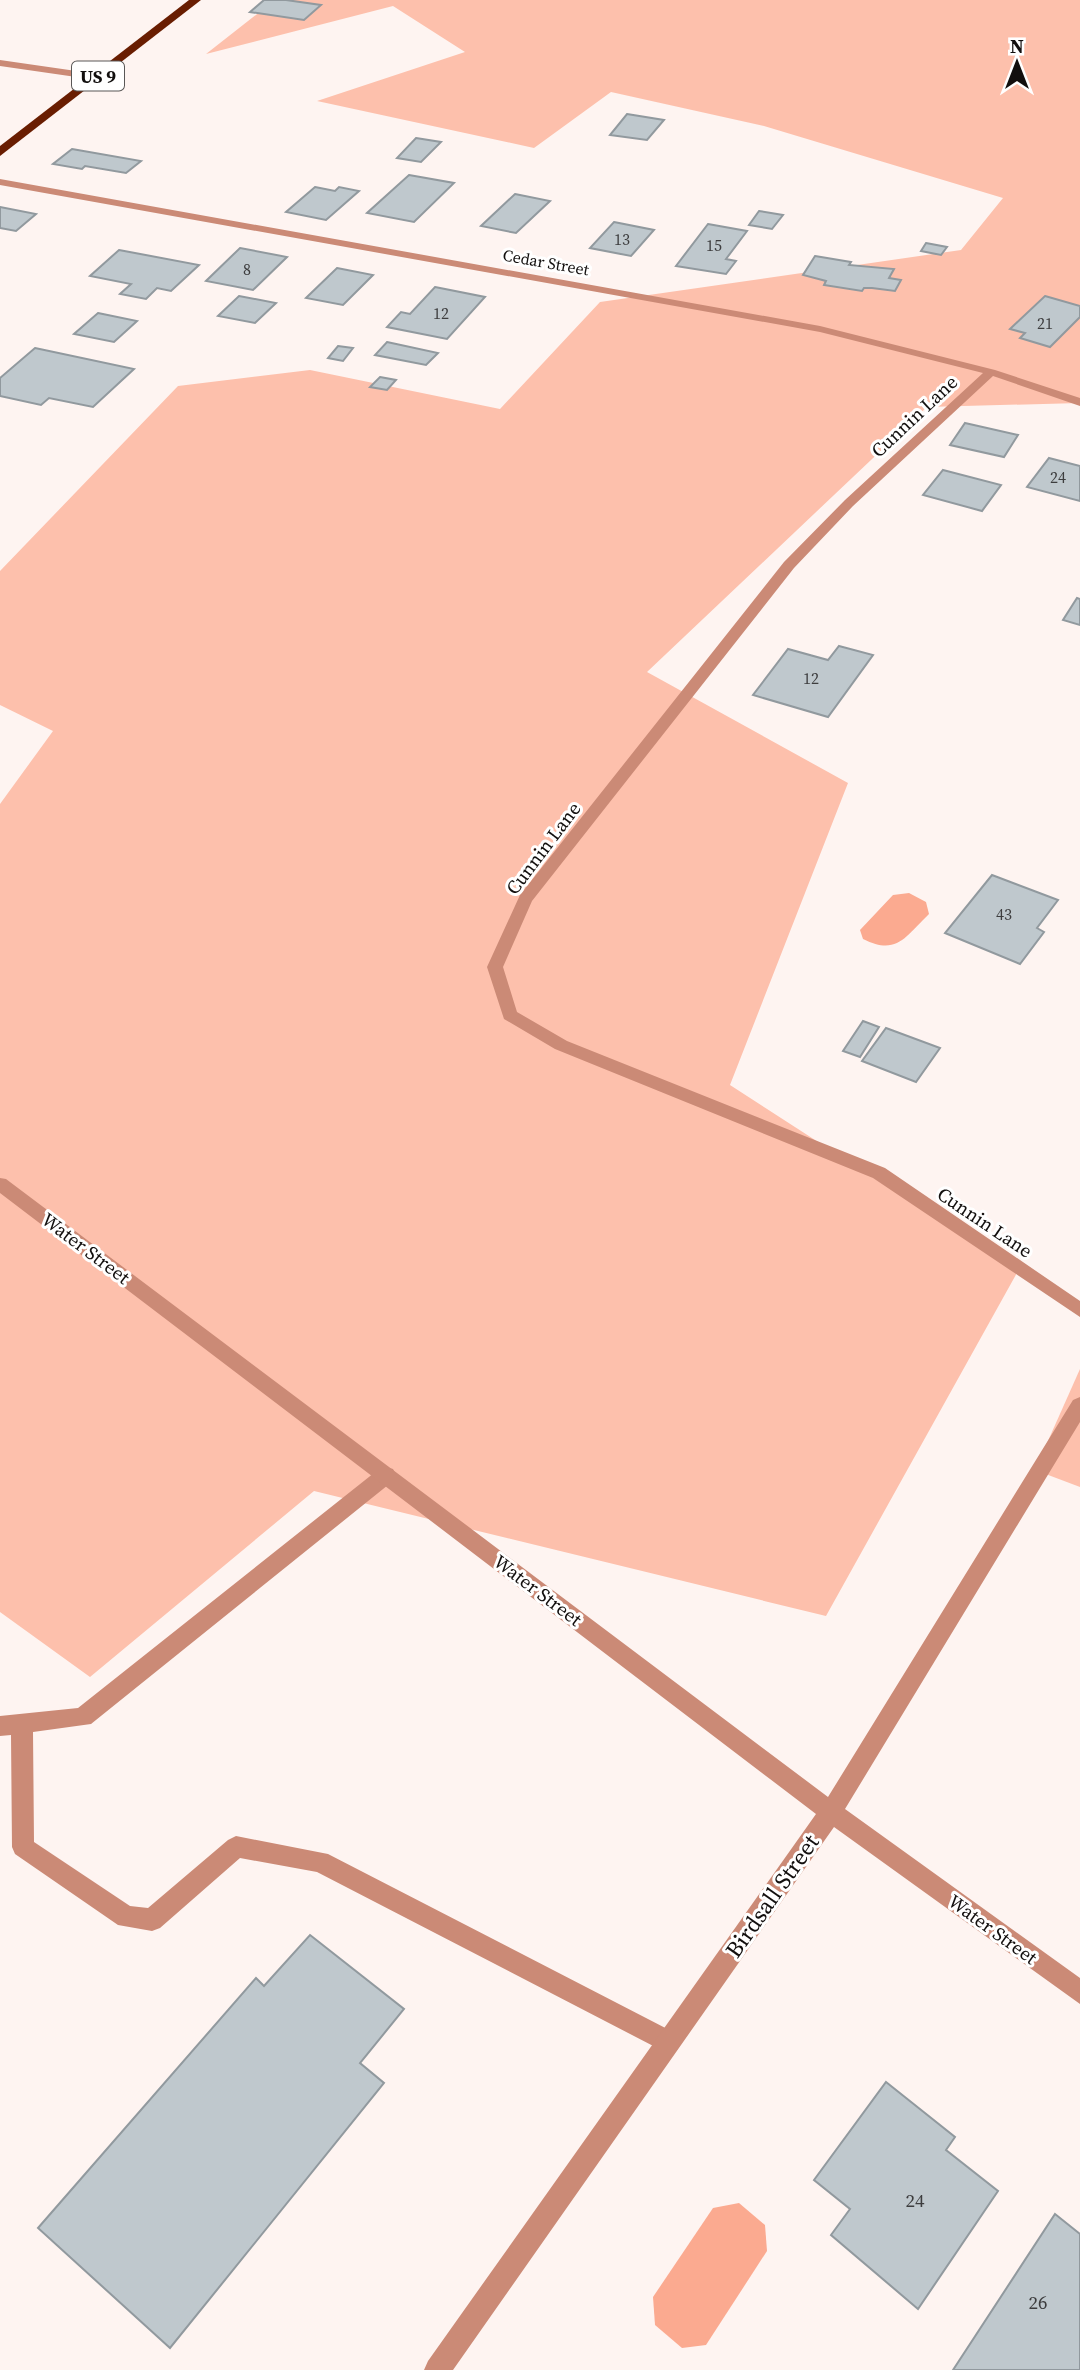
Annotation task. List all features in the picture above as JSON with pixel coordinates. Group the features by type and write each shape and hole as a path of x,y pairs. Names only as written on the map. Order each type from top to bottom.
{"highway":[{"name":"US 9","path":"0,152 195,0"}],"street":[{"path":"0,63 97,77"},
{"name":"Cedar Street","path":"0,182 820,329 991,372 1080,402"},
{"name":"Cunnin Lane","path":"991,372 849,503 789,565 525,899 495,967 510,1015 551,1039 879,1173 1080,1310"},
{"name":"Water Street","path":"0,1184 831,1812 1080,1992"},
{"name":"Birdsall Street","path":"438,2370 831,1812 1080,1405"},
{"path":"386,1475 83,1717 11,1725 23,1847 126,1917 152,1920 236,1847 320,1862 668,2042"}],"shaded area":[{"path":"275,0 1080,0 1080,403 927,407 647,672 848,783 730,1085 1018,1271 826,1616 314,1491 90,1677 0,1612 0,804 53,731 0,705 0,571 178,386 310,370 500,409 600,302 961,250 1003,198 764,126 611,92 534,148 317,101 465,52 393,6 206,54"},
{"path":"909,893 926,902 929,914 907,937 900,942 884,946 863,939 860,930 893,895"},
{"path":"1080,1369 1080,1487 1035,1470"},
{"path":"739,2203 765,2225 767,2251 706,2345 682,2348 655,2325 653,2297 713,2208"}],"building":[{"path":"264,0 321,5 304,20 250,12"},
{"path":"627,114 664,120 647,140 610,135"},
{"path":"416,138 441,142 421,162 397,158"},
{"path":"72,149 141,161 126,173 53,164"},
{"path":"409,175 454,183 414,222 367,213"},
{"path":"315,187 335,191 339,187 359,191 326,220 286,212"},
{"path":"515,194 550,201 516,233 481,226"},
{"path":"0,207 36,214 16,231 0,228"},
{"path":"759,211 783,215 772,229 749,225"},
{"path":"614,222 654,230 631,256 590,248"},
{"path":"708,224 747,231 726,259 736,261 726,274 676,266"},
{"path":"926,243 947,247 941,255 921,251"},
{"path":"240,248 287,257 253,290 206,281"},
{"path":"119,250 199,265 171,291 157,288 146,299 120,294 131,284 90,276"},
{"path":"815,256 851,262 849,265 894,269 889,278 901,280 895,291 864,288 862,291 824,285 826,281 803,275"},
{"path":"337,268 373,275 343,305 306,298"},
{"path":"435,287 485,297 447,339 387,327 401,312 410,314"},
{"path":"239,296 276,303 255,323 218,316"},
{"path":"1045,296 1080,306 1080,317 1050,347 1020,338 1025,333 1010,329"},
{"path":"98,313 137,321 114,342 74,334"},
{"path":"387,342 438,353 426,365 375,355"},
{"path":"338,346 353,348 343,361 328,358"},
{"path":"35,348 134,369 93,407 49,398 41,405 0,396 0,378"},
{"path":"380,377 396,380 387,390 370,387"},
{"path":"965,423 1018,435 1004,457 950,445"},
{"path":"1049,458 1080,466 1080,501 1027,487"},
{"path":"943,470 1001,485 982,511 923,495"},
{"path":"1077,598 1080,599 1080,625 1063,620"},
{"path":"839,646 873,655 828,717 753,695 788,649 828,660"},
{"path":"992,875 1058,900 1037,928 1044,932 1020,964 945,933"},
{"path":"863,1021 879,1027 860,1057 843,1051"},
{"path":"886,1028 940,1048 916,1082 862,1061"},
{"path":"310,1935 404,2009 360,2063 384,2083 170,2348 38,2228 256,1978 264,1986"},
{"path":"886,2082 955,2137 946,2150 998,2191 918,2309 831,2235 850,2209 814,2180"},
{"path":"1055,2214 1080,2234 1080,2370 953,2370"}]}
